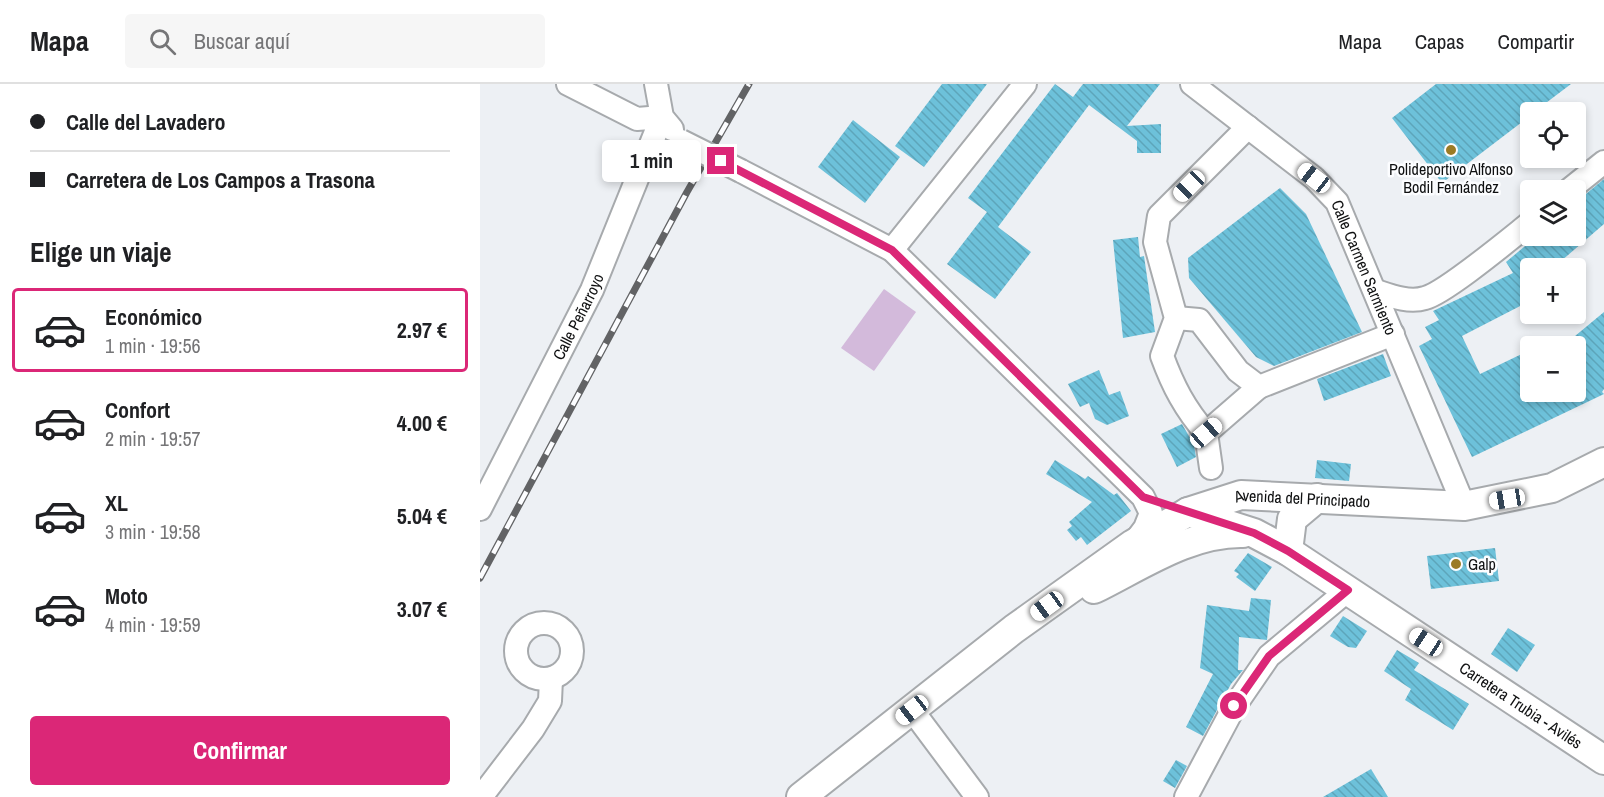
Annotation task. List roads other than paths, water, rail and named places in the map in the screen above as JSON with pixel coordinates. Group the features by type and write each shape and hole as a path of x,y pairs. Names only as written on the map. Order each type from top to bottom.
{"main road":[{"name":"Avenida del Principado","path":"801,797 1014,629 1133,544 1188,512 1241,495 1464,506 1552,488 1604,462"},
{"path":"1014,629 1193,540 1227,533 1254,533 1246,515 1251,504 1266,495"},
{"path":"1288,551 1292,519 1317,498"},
{"name":"Carretera Trubia - Avilés","path":"1188,512 1254,533 1288,551 1604,760"}],"street":[{"path":"568,84 637,119 662,117"},
{"path":"656,84 662,117 681,141 892,250 1143,497 1151,513 1145,528 1133,544"},
{"path":"892,250 1025,84"},
{"name":"Calle Carmen Sarmiento","path":"1192,84 1314,178 1337,202 1464,506"},
{"name":"Calle Peñarroyo","path":"480,509 592,290 662,117"},
{"path":"1211,468 1206,433 1189,413 1173,386 1162,356 1176,318 1155,242 1160,216 1248,127"},
{"path":"1582,180 1604,162"},
{"path":"1376,291 1399,299 1425,298 1450,283 1520,230"},
{"path":"1176,318 1199,320 1238,371 1259,387"},
{"path":"1206,433 1259,387 1393,334"},
{"path":"1143,497 1188,512"},
{"path":"1186,797 1234,706 1269,656 1348,590"},
{"path":"481,797 533,729 550,701 551,679"},
{"path":"912,710 977,797"}],"railway":[{"path":"480,578 687,192 749,84"}],"place":[{"name":"Polideportivo Alfonso Bodil Fernández","path":"1451,150"},
{"name":"Galp","path":"1456,564"}]}
